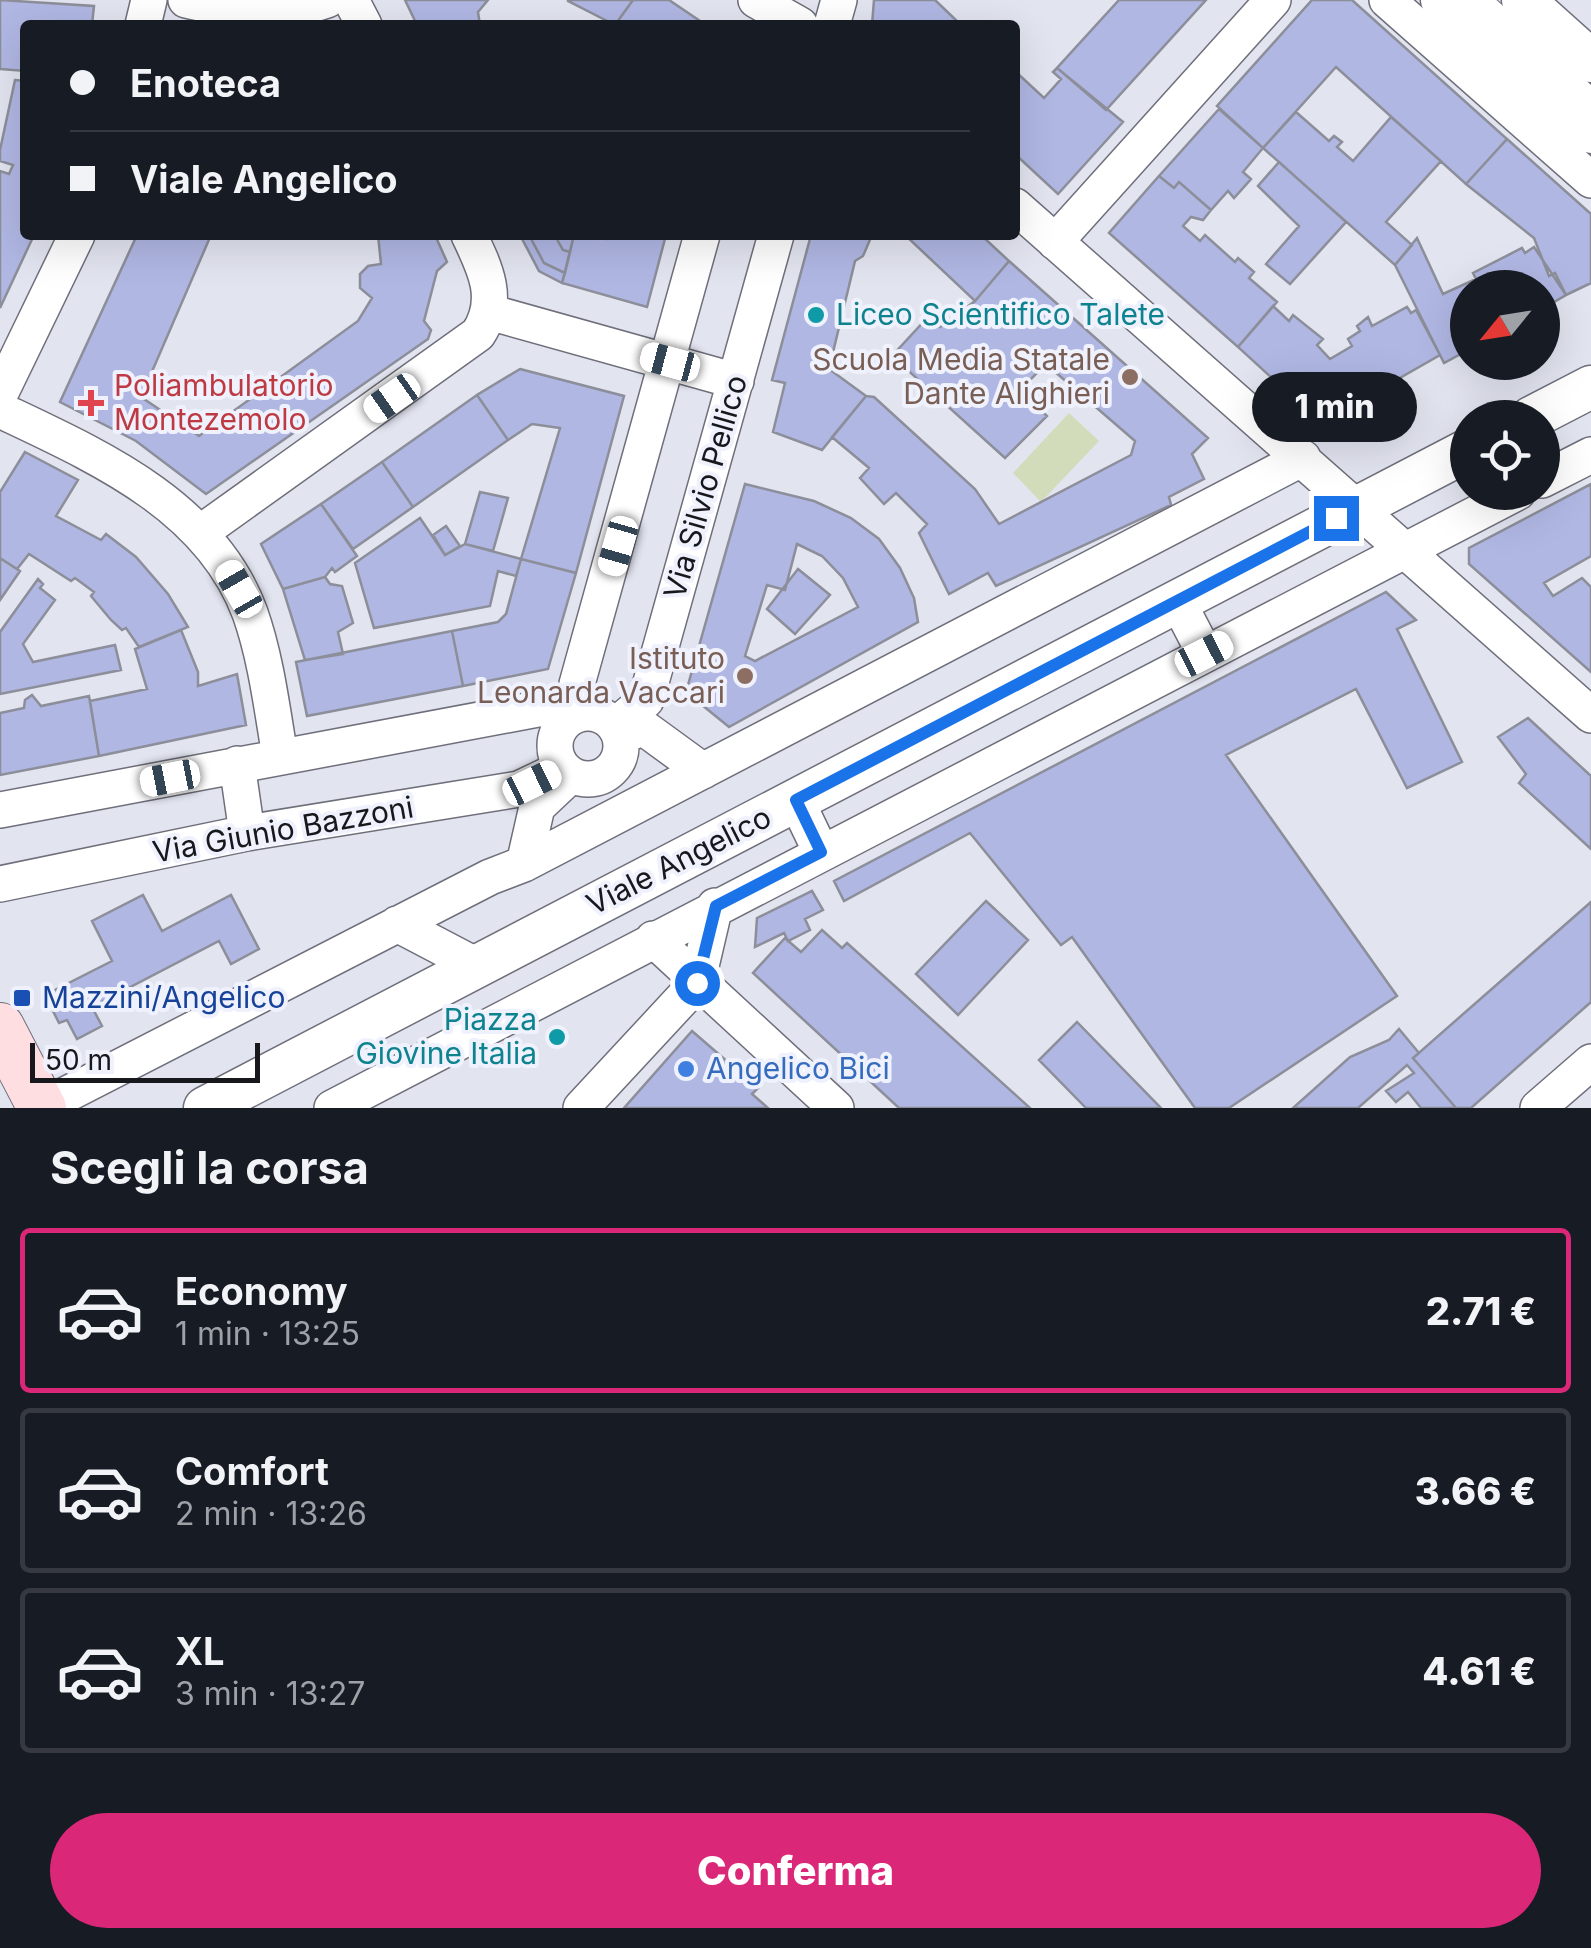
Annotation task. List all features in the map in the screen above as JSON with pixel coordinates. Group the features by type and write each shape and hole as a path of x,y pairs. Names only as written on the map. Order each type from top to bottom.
{"main road":[{"path":"0,1027 41,1108"}],"street":[{"path":"186,0 258,15 328,0"},
{"path":"1055,242 1273,0"},
{"path":"1387,0 1591,132"},
{"path":"1442,0 1591,180"},
{"path":"1523,0 1591,62"},
{"path":"759,7 789,20"},
{"path":"1020,210 1591,715"},
{"path":"0,394 75,240"},
{"path":"200,533 468,345 489,312 490,284 470,240"},
{"path":"568,771 555,748 572,717 701,240"},
{"name":"Via Silvio Pellico","path":"617,731 646,700 775,240"},
{"path":"489,312 736,381"},
{"path":"1560,403 1591,386"},
{"path":"0,410 134,479 200,533 226,566 251,616 280,756"},
{"path":"1560,471 1591,455"},
{"path":"41,1108 397,924 524,864 1303,458"},
{"name":"Viale Angelico","path":"205,1108 1450,459"},
{"name":"Viale Angelico","path":"332,1108 372,1100 652,938 1483,510"},
{"path":"1178,600 1204,654"},
{"path":"0,810 543,708 572,717 598,714 617,731 619,758 604,774 568,771"},
{"path":"617,731 644,728 703,771"},
{"path":"237,764 247,833"},
{"path":"524,864 537,807 568,771"},
{"name":"Via Giunio Bazzoni","path":"0,884 247,833 518,789 568,771"},
{"path":"796,800 821,852"},
{"name":"Viale Angelico","path":"697,983 716,906"},
{"path":"397,924 477,966"},
{"path":"652,938 836,1108"},
{"path":"581,1108 697,983"},
{"path":"1538,1108 1591,1062"}],"lane":[{"path":"1483,0 1591,97"}],"green space":[{"path":"1069,413 1099,441 1041,502 1013,473"}],"building":[{"path":"0,0 94,6 93,20 20,20 20,71 0,69"},
{"path":"405,0 488,0 478,12 479,20 415,20"},
{"path":"568,0 633,0 619,20 605,20"},
{"path":"633,0 669,0 699,20 619,20"},
{"path":"874,0 935,0 956,20 872,20"},
{"path":"1119,0 1206,0 1106,110 1057,68"},
{"path":"1312,0 1352,0 1507,139 1466,184 1336,67 1263,148 1217,106"},
{"path":"1057,68 1123,122 1058,194 1020,159 1020,76 1044,98 1061,79 1053,72"},
{"path":"15,80 20,80 20,240 32,240 0,308 0,171 9,174 13,165 0,161"},
{"path":"1219,109 1263,148 1243,172 1251,179 1234,198 1228,191 1211,210 1179,182 1174,188 1159,176"},
{"path":"1296,112 1329,141 1334,136 1342,142 1337,147 1353,161 1391,117 1441,161 1386,222 1412,245 1395,265 1263,148"},
{"path":"1507,139 1591,214 1591,283 1566,295 1560,283 1560,270 1547,270 1534,238 1466,184"},
{"path":"1279,162 1346,222 1290,284 1266,264 1299,226 1258,186"},
{"path":"1159,176 1174,188 1179,182 1211,210 1203,220 1191,217 1183,226 1200,241 1205,235 1235,262 1238,258 1254,272 1249,278 1277,302 1238,347 1109,233"},
{"path":"1417,238 1443,294 1450,291 1450,360 1444,363 1395,265"},
{"path":"135,240 209,240 141,397 199,436 358,321 372,298 360,288 360,274 368,266 381,264 379,240 437,240 447,262 437,271 424,321 431,330 428,339 206,494 136,441 60,402"},
{"path":"523,240 532,240 544,263 565,273 562,283 539,271"},
{"path":"532,240 557,240 563,250 570,252 565,273 544,263"},
{"path":"557,240 573,240 570,252 563,250"},
{"path":"573,240 665,240 647,307 562,283"},
{"name":"Liceo Scientifico Talete","path":"810,240 870,240 863,256 855,261 829,369 866,396 822,450 773,432 785,383 772,380"},
{"name":"Liceo Scientifico Talete","path":"910,240 986,240 1009,261 975,301"},
{"path":"1534,247 1549,270 1479,270 1522,248 1525,253"},
{"path":"1009,261 1208,438 1192,454 1204,479 1169,497 1171,505 996,586 988,573 949,594 919,533 927,524 896,493 884,504 860,478 869,468 832,437 866,396 874,397 975,489 999,524 1131,455 1135,441 1039,358 1030,366 1038,372 1020,390 1047,416 1005,458 892,356 928,317 940,327 975,301"},
{"path":"1273,306 1289,321 1293,315 1323,339 1317,345 1330,359 1352,346 1348,339 1360,331 1357,326 1368,317 1372,326 1407,307 1411,313 1416,310 1440,355 1321,423 1238,347"},
{"path":"520,369 624,396 576,573 521,559 560,428 532,424 508,440 477,395"},
{"path":"477,395 508,440 413,507 382,462"},
{"path":"25,452 78,480 56,516 101,540 106,534 136,557 168,594 188,627 139,647 126,628 122,630 111,620 91,596 94,592 75,578 71,581 29,554 17,569 0,558 0,492"},
{"path":"382,462 413,507 353,549 321,504"},
{"path":"745,484 814,501 851,518 879,539 900,568 914,598 918,622 729,727 686,692","holes":["797,544 822,556 843,578 858,607 755,661 745,656 767,585 785,590"]},
{"path":"1591,484 1591,556 1544,583 1553,596 1582,578 1591,587 1591,672 1469,564 1469,548 1541,510 1560,510 1560,500"},
{"path":"480,492 508,498 493,551 465,544"},
{"path":"321,504 357,556 335,572 332,568 325,577 283,589 261,544"},
{"path":"420,518 445,555 465,544 521,559 516,576 498,571 490,606 374,628 355,563"},
{"path":"446,526 460,546 445,555 433,535"},
{"path":"0,558 20,571 0,600"},
{"path":"521,559 576,573 548,669 463,686 452,631 498,622 506,614"},
{"path":"798,569 830,595 795,634 767,609"},
{"path":"325,577 330,584 342,586 353,623 338,632 343,654 305,660 283,589"},
{"path":"38,579 43,584 40,588 55,600 23,644 33,662 115,645 121,670 0,694 0,632"},
{"path":"1386,592 1416,620 1397,629 1462,762 1407,788 1356,689 1226,755 1397,996 1229,1108 1195,1108 1072,937 1061,945 970,833 844,901 834,881"},
{"path":"181,630 198,672 198,686 237,674 246,725 99,756 90,701 147,689 135,649"},
{"path":"452,631 463,686 307,716 296,662"},
{"path":"32,695 41,706 89,696 99,756 0,775 0,713 24,708 25,700"},
{"path":"1528,718 1591,776 1591,849 1519,783 1526,774 1498,737"},
{"path":"812,891 823,910 805,919 810,930 788,941 784,933 755,947 757,918"},
{"path":"143,895 162,931 231,895 259,949 231,964 219,941 92,1007 102,1026 77,1039 67,1020 59,1023 45,995 112,961 92,921"},
{"path":"986,901 1028,940 958,1015 916,974"},
{"path":"1591,902 1591,1002 1471,1108 1456,1108 1413,1058"},
{"path":"822,930 842,948 847,943 1030,1108 899,1108 753,973 785,938 801,952"},
{"path":"1077,1022 1161,1108 1086,1108 1039,1060"},
{"path":"1399,1029 1419,1053 1413,1058 1456,1108 1421,1108 1408,1092 1396,1102 1386,1091 1414,1073 1407,1065 1358,1108 1293,1108 1350,1057 1389,1040"},
{"path":"692,1031 758,1088 752,1094 768,1108 624,1108"}],"place":[{"name":"Liceo Scientifico Talete","path":"816,315"},
{"name":"Scuola Media Statale Dante Alighieri","path":"1130,377"},
{"name":"Poliambulatorio Montezemolo","path":"91,403"},
{"name":"Istituto Leonarda Vaccari","path":"745,676"},
{"name":"Mazzini/Angelico","path":"22,998"},
{"name":"Piazza Giovine Italia","path":"557,1037"},
{"name":"Angelico Bici","path":"686,1069"}],"route":[{"path":"697,983 716,906 821,852 796,800 1336,518"}]}
